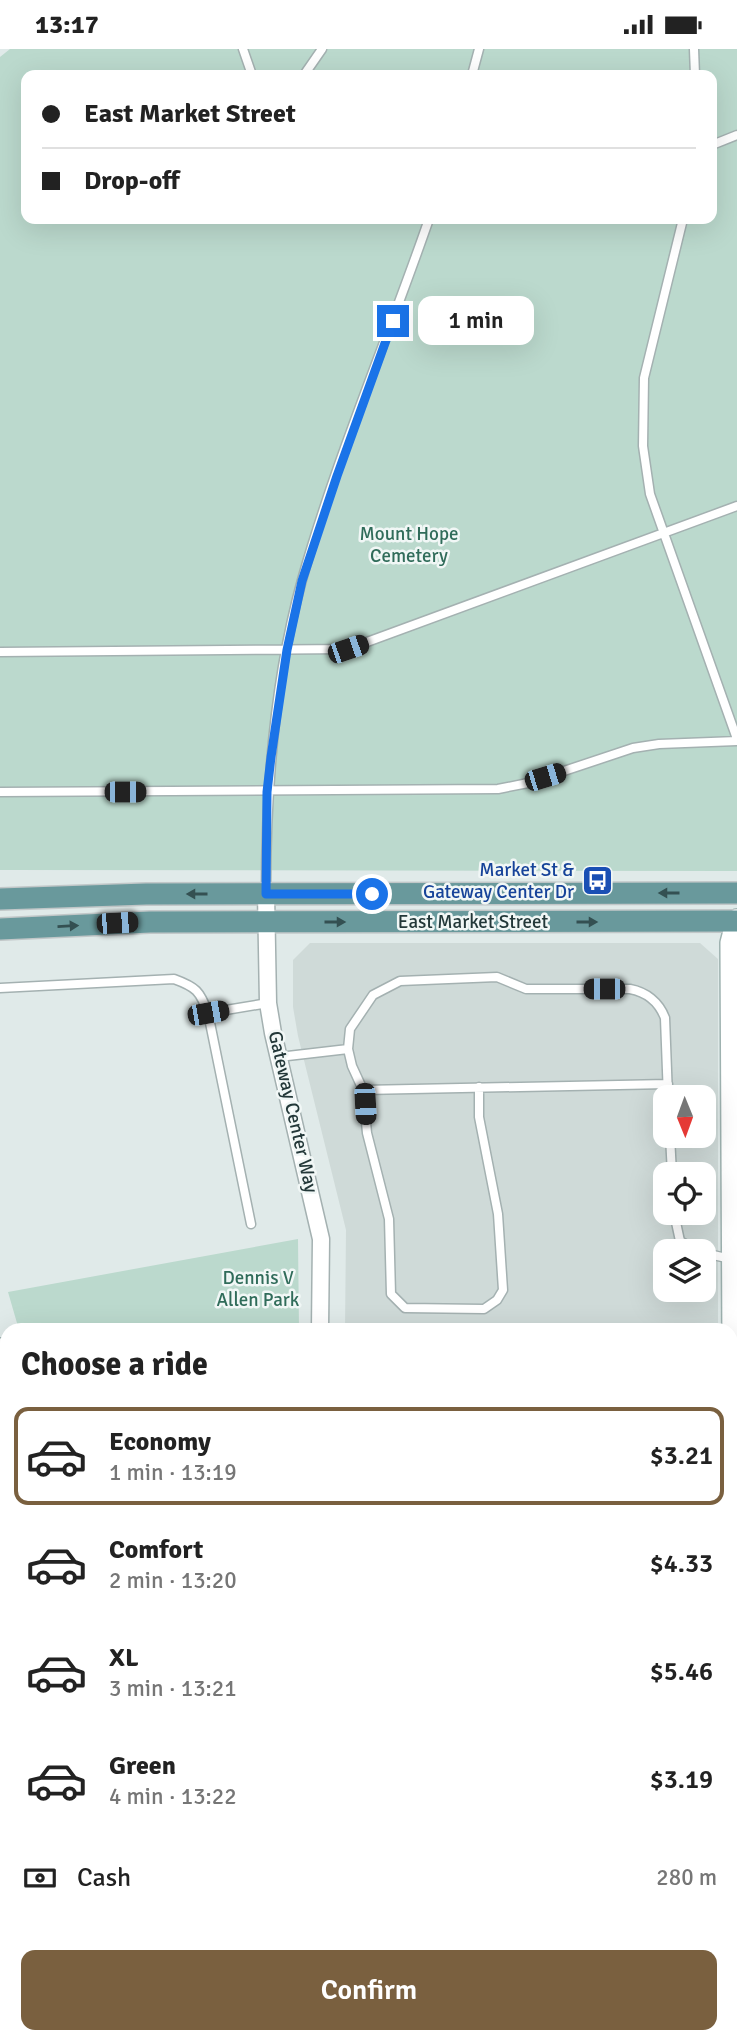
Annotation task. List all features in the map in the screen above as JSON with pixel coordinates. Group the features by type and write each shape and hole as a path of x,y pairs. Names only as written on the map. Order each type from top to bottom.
{"main road":[{"name":"East Market Street","path":"0,899 110,894 737,893"},
{"path":"0,912 66,907 110,894"},
{"name":"East Market Street","path":"0,929 141,922 737,921"}],"street":[{"name":"Gateway Center Way","path":"266,894 268,1003 321,1239 320,1323"},
{"path":"733,1323 735,1195 731,943 737,921"}],"lane":[{"path":"243,49 250,70"},
{"path":"307,70 322,49"},
{"path":"473,70 478,49"},
{"path":"694,49 695,70"},
{"path":"717,143 737,135"},
{"path":"266,894 267,792 287,650 302,581 427,224"},
{"path":"0,792 498,789 528,783 633,748 737,740 650,494 643,446 644,378 682,224"},
{"path":"0,652 348,649 737,506"},
{"path":"363,1090 479,1087 668,1084 661,1007 642,991 630,989 526,989 497,977 400,981 373,995 350,1028 348,1049 363,1090 367,1133 389,1219 391,1294 405,1307 484,1309 497,1300 503,1290 498,1214 479,1117 479,1087"},
{"path":"0,988 174,979 188,984 201,994 208,1013 251,1224"},
{"path":"208,1013 268,1003"},
{"path":"279,1057 348,1049"},
{"path":"716,1255 734,1260"}],"shaded area":[{"path":"310,943 700,943 718,959 718,1323 345,1323 346,1230 293,1007 293,960"}],"green space":[{"name":"Mount Hope Cemetery","path":"10,49 737,49 737,871 0,870 0,57"},
{"name":"Dennis V Allen Park","path":"298,1239 299,1323 17,1323 8,1292"}],"place":[{"name":"Market St & Gateway Center Dr","path":"597,881"}],"route":[{"path":"372,894 266,894 267,792 281,682 302,581 393,321"}]}
